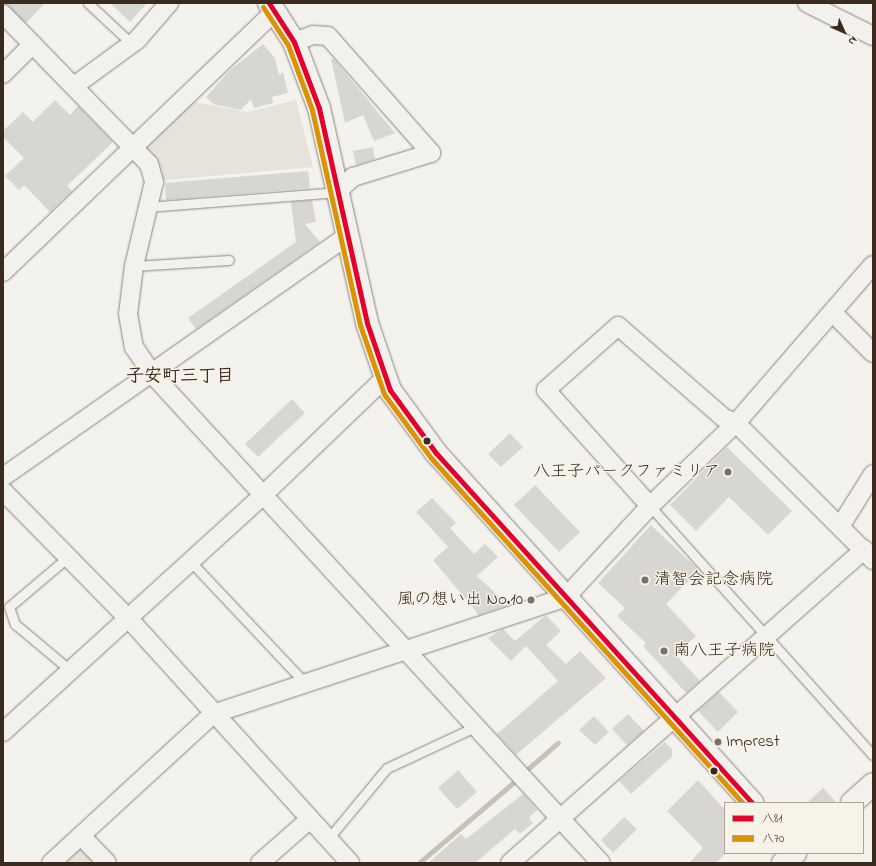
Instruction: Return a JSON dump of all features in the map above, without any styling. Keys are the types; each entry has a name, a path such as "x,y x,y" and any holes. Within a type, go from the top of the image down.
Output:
{"street":[{"path":"74,86 132,44 169,3"},
{"path":"807,3 873,36"},
{"path":"3,272 272,7 294,42 319,108 346,237 367,323 385,378 409,419 436,453 751,802"},
{"path":"3,14 150,164 154,182 134,266 128,314 134,346 153,375 262,496 477,726 601,863"},
{"path":"294,42 313,35 328,36 431,153 353,177 337,192"},
{"path":"3,74 33,44"},
{"path":"3,477 153,375 346,237"},
{"path":"52,863 212,714 304,682 566,597 650,506 736,423 873,266"},
{"path":"832,312 873,353"},
{"path":"510,863 766,638 868,555 841,525 736,423 724,418 618,326 546,390 650,506"},
{"path":"3,732 191,562 385,378"},
{"path":"841,525 873,474"},
{"path":"3,491 129,619 212,714 350,863"},
{"path":"853,802 873,784"},
{"path":"260,863 309,820"},
{"path":"81,836 107,863"},
{"path":"783,863 795,854"},
{"path":"797,854 806,863"}],"lane":[{"path":"88,3 132,44"},
{"path":"148,207 337,192"},
{"path":"134,266 229,260"},
{"path":"650,506 766,638 873,755"},
{"path":"68,557 9,607 15,624 71,671"},
{"path":"191,562 304,682"},
{"path":"328,839 387,768 477,726"}],"shaded area":[{"path":"296,100 313,167 156,181 142,143 189,101 248,112"},
{"path":"83,846 98,863 63,863"}],"building":[{"path":"3,3 45,3 26,23"},
{"path":"110,3 147,3 130,22"},
{"path":"263,44 275,58 279,75 283,72 288,93 272,97 273,103 254,108 251,99 241,110 213,104 206,97 229,71"},
{"path":"331,59 334,59 395,133 374,141 363,115 345,123"},
{"path":"55,100 70,115 78,106 113,142 67,186 72,191 50,212 24,185 19,190 5,176 24,158 3,137 3,131 23,112 33,122"},
{"path":"373,147 375,159 356,165 353,151"},
{"path":"308,171 310,188 166,200 165,183"},
{"path":"312,200 316,222 305,224 320,242 196,329 188,318 296,242 291,202"},
{"path":"292,399 305,413 258,457 245,444"},
{"path":"510,433 523,447 501,467 488,454"},
{"name":"八王子パークファミリア","path":"727,447 792,511 768,535 729,497 696,531 670,505"},
{"path":"535,485 580,532 559,552 514,505"},
{"path":"432,498 456,523 450,528 474,554 485,544 498,557 477,576 508,605 479,615 433,560 448,547 416,512"},
{"name":"清智会記念病院","path":"651,525 699,570 666,604 696,636 676,655 700,681 686,693 643,646 646,643 617,616 625,608 598,583"},
{"path":"546,615 561,631 546,645 566,664 580,651 606,678 516,755 497,734 558,681 526,646 511,661 488,638 503,629 515,641"},
{"path":"719,692 738,712 718,732 698,711"},
{"path":"628,714 644,731 627,745 612,729"},
{"path":"594,716 609,732 595,745 579,730"},
{"path":"665,742 672,749 672,757 631,794 619,781"},
{"path":"458,770 477,792 457,809 438,788"},
{"path":"698,780 724,809 725,854 716,863 689,863 703,848 667,811"},
{"path":"823,788 836,802 808,802"},
{"path":"523,794 537,810 529,818 533,823 520,834 515,829 475,863 428,863 461,834 466,839"},
{"path":"624,817 637,829 613,853 601,840"}],"waterway":[{"path":"529,768 558,743"},
{"path":"419,863 513,783"}],"transit line":[{"name":"八81","path":"269,3 294,42 319,108 367,323 390,390 436,453 751,802"},
{"name":"八70","path":"263,7 288,45 312,110 360,325 384,394 431,458 742,802"}],"place":[{"name":"八王子パークファミリア","path":"728,472"},
{"name":"清智会記念病院","path":"645,580"},
{"name":"風の想い出 No.10","path":"531,600"},
{"name":"南八王子病院","path":"664,651"},
{"name":"Imprest","path":"718,742"}],"district":[{"name":"子安町三丁目","path":"180,377"}]}
